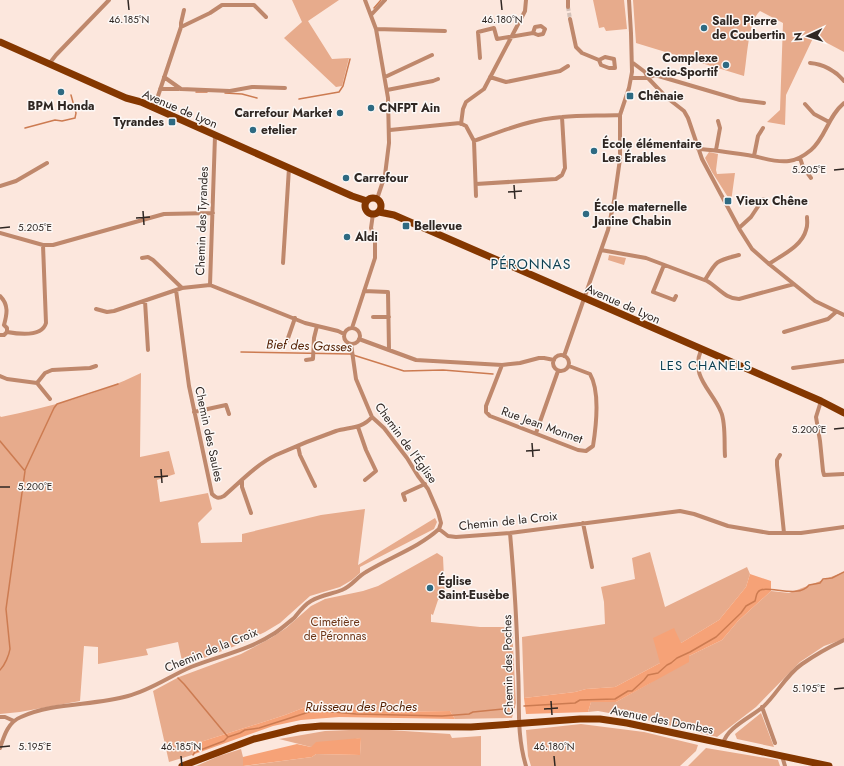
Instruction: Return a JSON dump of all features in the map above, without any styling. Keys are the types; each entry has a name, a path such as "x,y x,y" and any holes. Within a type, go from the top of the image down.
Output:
{"main road":[{"name":"Avenue de Lyon","path":"0,42 126,98 154,108 352,196 366,204"},
{"path":"373,198 377,199 380,202 377,211 367,212 366,204 373,198"},
{"name":"Avenue de Lyon","path":"377,211 388,210 394,215 821,401 844,413"},
{"name":"Avenue des Dombes","path":"182,766 254,739 299,728 336,725 471,727 580,719 600,719 628,723 828,766"}],"street":[{"path":"49,64 109,0"},
{"path":"365,0 376,30 387,90 390,130 385,175 377,199"},
{"path":"371,15 385,0"},
{"path":"461,124 463,109 466,102 484,89 525,12 526,0"},
{"path":"568,0 568,7"},
{"path":"564,356 601,250 611,216 619,174 620,115 632,78 633,63 629,0"},
{"path":"181,27 225,4 254,5 266,18"},
{"path":"154,108 181,27 184,10"},
{"path":"570,19 576,47 582,53 599,60"},
{"path":"480,58 478,32 494,28 497,38 533,33"},
{"path":"376,30 445,30"},
{"path":"385,77 432,55"},
{"path":"810,62 825,67 844,82"},
{"path":"633,63 645,72 648,78 666,97 684,111 688,118 698,149 739,228 752,248 769,264 815,301 844,315"},
{"path":"490,78 506,82 560,71 568,66"},
{"path":"632,78 648,78 655,75 740,100 764,103"},
{"path":"164,77 180,89"},
{"path":"387,90 438,79"},
{"path":"160,89 230,90 252,87 285,88"},
{"path":"698,149 716,150 773,160 788,161 800,158 812,150 822,138 834,113 844,102"},
{"path":"805,104 814,114 829,122"},
{"path":"474,141 528,123 562,117 620,115"},
{"path":"476,184 556,179 562,175 564,168 562,117"},
{"path":"716,150 720,128 718,121"},
{"path":"390,130 461,124 466,126 474,141 476,196"},
{"path":"754,156 758,136 763,128"},
{"name":"Chemin des Tyrandes","path":"215,136 210,284 295,318 344,334"},
{"path":"800,158 803,167 811,178"},
{"path":"0,186 16,181 47,163"},
{"path":"283,263 289,168"},
{"path":"739,228 751,217 763,199"},
{"path":"359,339 356,343 351,344 345,341 344,334 347,330 352,328 375,258 375,240 371,228 377,211"},
{"path":"0,233 43,245 59,244 164,214 213,213"},
{"path":"769,264 795,246 804,236 807,228 807,217"},
{"path":"0,335 4,335 7,332 40,332 45,327 43,245"},
{"path":"601,250 646,258 705,280 713,284 732,299 739,299 794,284"},
{"path":"705,280 719,260 739,255"},
{"path":"142,258 148,257 153,260 182,288"},
{"path":"664,265 653,292 674,300 676,296"},
{"path":"96,309 107,312 114,311 182,288 210,284"},
{"name":"Chemin des Saules","path":"176,290 189,386 212,494 216,498 224,496 267,459 339,430 358,427 368,422 372,417"},
{"path":"364,291 388,292 388,350"},
{"path":"0,296 6,303 7,307 8,313 2,325 7,328 7,332"},
{"path":"145,301 148,350"},
{"path":"784,332 828,319 836,312"},
{"path":"373,318 389,317"},
{"path":"287,341 295,318"},
{"path":"306,360 313,359 314,338 317,326"},
{"path":"352,328 358,332 359,339"},
{"path":"359,339 416,360 502,365 520,363 539,358 554,360"},
{"name":"Chemin de l'Église","path":"351,344 356,379 372,417 384,428 407,458 434,499 441,523 439,529"},
{"path":"701,350 697,359 703,384 721,411 723,418 725,456"},
{"path":"558,371 554,367 554,360 558,356 564,356"},
{"path":"558,371 566,370 569,366 569,362 564,356"},
{"path":"793,368 844,361"},
{"name":"Rue Jean Monnet","path":"502,365 486,406 486,412 490,416 578,450 586,451 593,446 597,426 595,381 590,374 569,366"},
{"path":"37,383 48,371 90,368 96,366"},
{"path":"536,433 558,371"},
{"path":"0,376 7,379 37,383 50,399"},
{"path":"821,401 816,417 816,423 820,441 823,472 824,475 827,476 844,474"},
{"path":"194,412 226,405 229,414"},
{"path":"358,427 366,450 376,471 365,480"},
{"path":"298,446 300,455 315,486"},
{"path":"780,455 777,460 777,465 784,533"},
{"path":"242,481 242,487 251,513"},
{"path":"405,500 404,494 425,484"},
{"name":"Chemin de la Croix","path":"14,721 33,712 128,696 145,690 192,667 236,653 277,632 294,618 310,601 350,587 365,573 424,540 439,529 448,536 456,537 510,533 680,511 694,514 728,526 769,532 801,533 844,527"},
{"path":"583,523 592,567"},
{"name":"Chemin des Poches","path":"510,533 516,607 520,707 518,724 520,741 526,766"},
{"path":"723,744 724,738 762,707 800,665 844,640"},
{"path":"762,707 775,742"},
{"path":"0,718 5,717 14,721 6,732 0,748"},
{"path":"782,755 785,766"}],"green space":[{"path":"292,0 339,0 308,21 332,59 349,58 342,86 336,87 284,38 302,22"},
{"path":"593,0 624,0 627,29 606,31 604,27 599,28"},
{"name":"Complexe Socio-Sportif","path":"633,0 844,0 844,52 814,36 786,95 785,125 767,122 780,110 783,23 760,11 756,16 750,32 744,76 636,43"},
{"path":"709,152 718,154 717,174 735,173 731,202 705,158"},
{"path":"609,255 626,258 624,265 608,260"},
{"path":"141,373 140,457 169,451 175,474 157,480 160,502 208,493 212,509 198,523 201,543 242,542 242,534 321,515 365,509 358,565 435,518 437,522 434,529 360,567 360,573 352,580 340,587 310,596 280,623 235,646 183,666 178,642 146,649 148,655 98,664 98,647 84,646 80,701 20,712 0,714 0,416 72,400 107,388"},
{"path":"650,552 665,607 747,567 750,574 746,587 719,620 681,643 660,663 615,687 586,689 575,692 524,698 522,637 605,624 604,602 601,587 635,579 632,558"},
{"name":"Cimetière de Péronnas","path":"437,553 443,557 445,600 438,600 433,615 431,614 431,622 480,627 512,627 516,703 512,718 455,719 450,711 379,712 326,706 321,701 285,715 194,744 192,755 169,762 153,691 179,677 241,654 271,638 286,628 311,606 325,599 363,591 378,586"},
{"path":"844,572 844,639 824,646 800,662 756,707 717,737 647,720 598,711 588,712 591,702 616,702 650,683 689,656 722,640 738,621 771,591 789,593"},
{"path":"761,713 774,747 737,739 735,734"},
{"path":"581,724 644,732 698,745 696,751 680,766 531,766 528,756 526,730"},
{"path":"374,729 450,734 452,738 481,736 481,766 244,766 312,757 316,754 360,755 361,738 311,747 279,739 325,731"},
{"path":"706,748 778,760 780,766 688,766"},
{"path":"241,749 243,766 196,766 219,756"}],"shaded area":[{"path":"750,574 771,581 771,591 738,621 722,640 689,656 689,662 616,702 591,702 588,712 526,714 524,698 575,692 586,689 615,687 660,663 653,638 674,628 681,643 719,620 746,587"},
{"path":"321,701 326,706 379,712 450,711 455,719 339,717 301,720 273,726 192,755 194,744 285,715"},
{"path":"361,738 360,755 316,754 312,757 243,766 243,757 297,744 311,747 316,742"}],"waterway":[{"path":"374,8 381,0"},
{"path":"299,99 339,92 343,86 350,59"},
{"path":"196,92 207,92"},
{"path":"225,93 242,94 257,98"},
{"path":"25,128 55,120 62,121 75,118 76,113 71,95"},
{"name":"Bief des Gasses","path":"241,352 350,354 404,371 443,370 493,374"},
{"name":"Bief des Gasses","path":"25,470 57,404 118,384"},
{"path":"0,441 25,471 6,609 10,649 4,665 0,670"},
{"name":"Ruisseau des Poches","path":"524,706 575,703 580,700 615,699 628,691 632,691 648,675 658,673 677,658 716,637 741,613 746,606 755,601 758,592 767,589 797,591 804,589 809,585 820,583 823,579 832,578 844,572"},
{"path":"178,678 228,737"},
{"name":"Ruisseau des Poches","path":"193,755 195,752 224,741 228,737 245,730 259,728 309,712 322,711 356,714 442,716 469,714 473,712 514,707"}],"tunnel":[{"path":"568,7 570,19"}],"place":[{"name":"Salle Pierre de Coubertin","path":"704,28"},
{"name":"Complexe Socio-Sportif","path":"726,65"},
{"name":"BPM Honda","path":"61,92"},
{"name":"Chênaie","path":"630,96"},
{"name":"CNFPT Ain","path":"371,108"},
{"name":"Carrefour Market","path":"340,113"},
{"name":"Tyrandes","path":"172,122"},
{"name":"etelier","path":"253,130"},
{"name":"École élémentaire Les Érables","path":"594,151"},
{"name":"Carrefour","path":"346,178"},
{"name":"Vieux Chêne","path":"728,201"},
{"name":"École maternelle Janine Chabin","path":"586,214"},
{"name":"Bellevue","path":"406,226"},
{"name":"Aldi","path":"347,237"},
{"name":"Église Saint-Eusèbe","path":"430,588"}],"district":[{"name":"PÉRONNAS","path":"531,264"},
{"name":"LES CHANELS","path":"706,365"}]}
